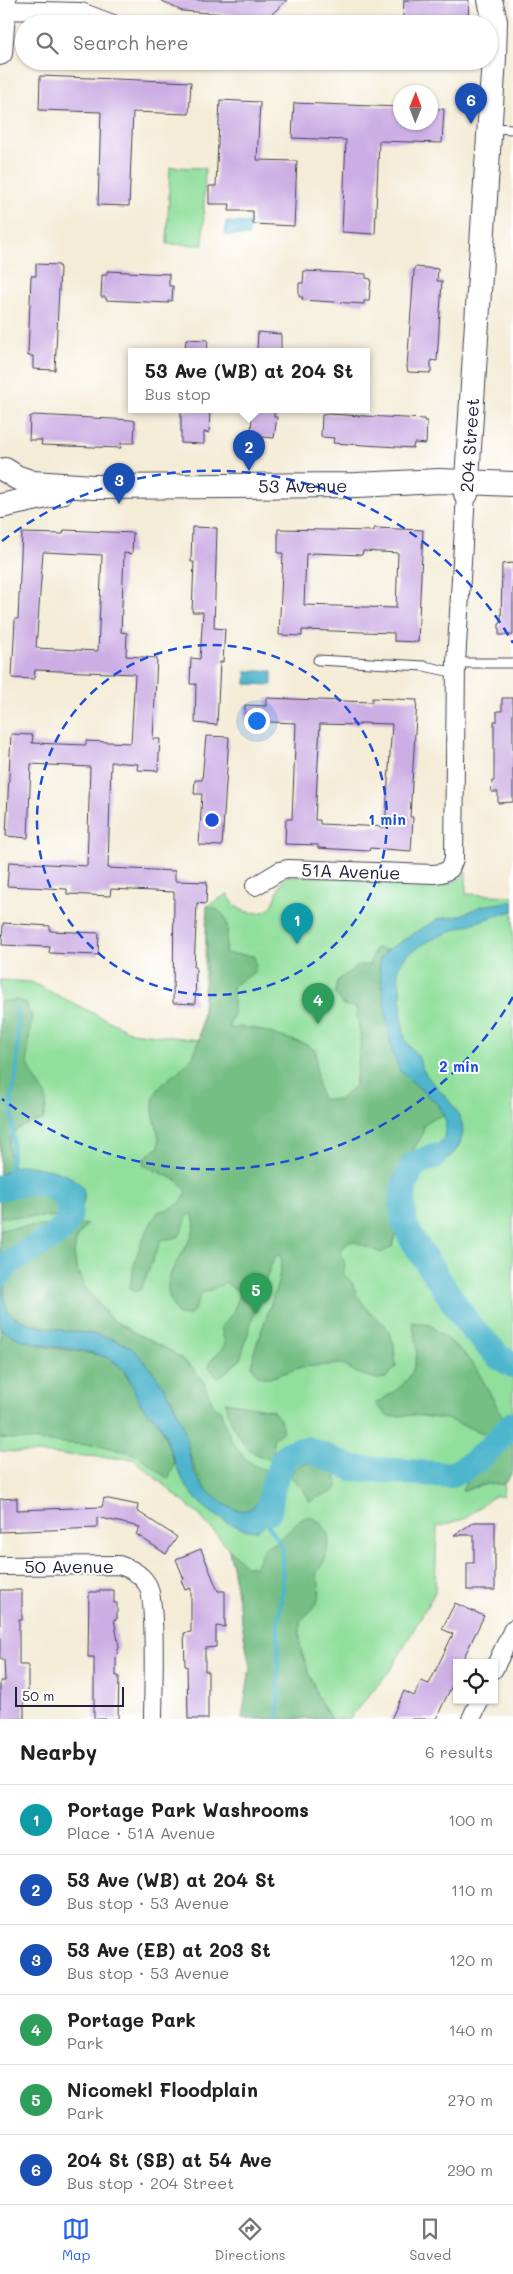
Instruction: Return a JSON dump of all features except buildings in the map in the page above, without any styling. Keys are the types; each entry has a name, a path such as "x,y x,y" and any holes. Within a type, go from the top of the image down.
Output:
{"street":[{"path":"0,53 2,7 81,12 89,15"},
{"name":"204 Street","path":"450,869 454,859 456,668 491,70"},
{"path":"1,506 8,496 10,488 2,465"},
{"name":"53 Avenue","path":"2,465 16,477 33,483 93,487 357,485 439,481 467,488 513,494"},
{"name":"53 Avenue","path":"357,485 441,494 467,488 513,484"},
{"name":"53 Avenue","path":"1,506 93,487"},
{"name":"51A Avenue","path":"255,886 280,871 288,869 434,874 442,874 450,869"},
{"name":"50 Avenue","path":"0,1566 119,1565 136,1571 148,1585 153,1604 153,1719"},
{"path":"498,1661 513,1629"},
{"path":"471,1719 478,1704"}],"lane":[{"path":"489,128 513,129"},
{"path":"318,660 456,668 513,663"}],"green space":[{"path":"170,167 205,168 203,245 167,244"},
{"path":"466,871 466,894 513,896 513,1472 504,1484 503,1496 494,1496 464,1519 437,1527 435,1592 392,1668 349,1719 242,1719 250,1668 229,1549 198,1514 133,1459 0,1451 0,980 31,982 131,1032 199,1040 203,1008 207,906 228,894 241,910 259,913 271,906 282,881 287,876 458,881"},
{"path":"207,906 216,909 225,918 227,930 225,953 254,956 256,963 256,968 251,974 233,986 233,1017 229,1024 230,1029 241,1027 253,1028 305,1044 316,1051 317,1082 322,1099 339,1100 355,1086 361,1040 356,1008 343,1005 335,994 337,981 359,965 369,965 376,948 387,950 380,959 379,967 400,1071 432,1097 439,1105 443,1116 431,1119 424,1125 422,1136 397,1176 394,1187 392,1216 396,1232 392,1247 381,1253 353,1241 346,1244 341,1253 345,1265 343,1274 352,1282 356,1294 371,1314 386,1326 394,1344 396,1367 386,1378 376,1379 357,1373 342,1364 302,1367 273,1377 261,1377 256,1373 252,1366 254,1352 278,1283 282,1259 278,1254 273,1261 261,1291 240,1360 218,1378 209,1367 210,1362 225,1345 221,1326 232,1314 241,1292 225,1283 201,1294 195,1309 189,1316 178,1315 169,1296 169,1279 193,1232 192,1214 187,1217 178,1237 161,1240 141,1289 135,1292 130,1288 139,1248 152,1222 158,1212 172,1208 183,1200 187,1191 177,1180 143,1165 145,1157 159,1147 159,1136 153,1108 155,1094 165,1082 189,1061 199,1041 206,982"},
{"path":"16,1000 27,1004 32,1016 28,1061 45,1096 46,1110 43,1120 24,1126 13,1134 9,1147 13,1167 0,1175 0,1002"},
{"path":"24,1193 44,1194 55,1199 60,1209 59,1217 0,1217 0,1198"},
{"path":"87,1224 77,1237 74,1253 76,1267 84,1286 111,1319 173,1352 193,1368 204,1383 214,1407 221,1411 227,1430 236,1447 249,1461 266,1470 269,1481 259,1501 251,1509 238,1510 232,1508 217,1500 206,1489 192,1461 172,1400 168,1394 117,1348 97,1335 33,1325 7,1312 5,1303 6,1286 8,1278 17,1265 32,1254 57,1242 74,1225"},
{"path":"57,1225 50,1231 0,1261 0,1229"},
{"path":"412,1322 430,1325 463,1352 477,1370 503,1417 491,1436 446,1419 411,1415 388,1417 375,1403 398,1388 407,1380 412,1371 416,1361 417,1350"},
{"path":"0,1328 23,1340 48,1347 106,1356 122,1368 134,1387 141,1404 161,1426 175,1464 168,1479 138,1455 103,1446 0,1438"},
{"path":"225,1402 272,1410 282,1422 282,1432 273,1439 274,1456 270,1459 260,1456 245,1445 235,1429"},
{"path":"513,1429 513,1472 504,1484 487,1484 462,1491 471,1471 491,1455"},
{"path":"303,1463 319,1465 337,1474 337,1488 310,1502 304,1490 290,1476 296,1467"},
{"path":"310,1516 321,1523 329,1534 326,1557 316,1575 320,1589 318,1601 300,1621 300,1647 317,1695 331,1719 242,1719 250,1668 229,1549 246,1566 255,1567 264,1548 277,1541 298,1522"}],"water":[{"path":"226,222 250,223 249,236 225,235"},
{"path":"246,671 272,671 272,685 246,684"},
{"path":"513,901 513,911 432,939 405,957 399,966 398,976 401,992 402,1019 406,1040 418,1056 423,1070 452,1104 462,1124 463,1134 459,1145 451,1156 441,1161 418,1166 411,1176 397,1176 410,1156 427,1152 441,1142 444,1138 446,1122 439,1105 400,1071 392,1051 379,967 380,959 387,950 438,919 459,916 481,906"},
{"path":"23,1165 61,1173 78,1182 83,1189 84,1197 83,1205 77,1216 59,1217 59,1204 50,1195 24,1193 0,1198 0,1175 13,1167"},
{"path":"57,1225 74,1225 57,1242 21,1260 6,1279 3,1292 7,1312 37,1326 116,1340 135,1351 159,1380 175,1407 183,1425 190,1460 198,1480 207,1491 226,1505 238,1510 248,1509 256,1504 265,1486 276,1476 286,1481 270,1516 258,1530 247,1530 229,1523 208,1510 193,1495 181,1477 161,1426 141,1404 128,1376 121,1367 110,1359 96,1354 29,1342 0,1328 0,1261 12,1250 43,1235"}],"waterway":[{"path":"8,1173 13,1144 12,1096 17,1070 18,1008"},
{"path":"434,1156 413,1165 405,1183 402,1203 404,1222 412,1239 468,1324 499,1357 513,1365"},
{"path":"0,1188 26,1183 50,1186 60,1191 65,1197 70,1214 66,1225 57,1234 18,1257 7,1265 0,1274"},
{"path":"269,1511 273,1485 284,1459 290,1453 307,1449 352,1468 449,1475 476,1460 513,1424"},
{"path":"264,1518 282,1547 283,1588 278,1625 278,1719"}],"place":[{"name":"204 St (SB) at 54 Ave","path":"471,124"},
{"name":"53 Ave (WB) at 204 St","path":"249,471"},
{"name":"53 Ave (EB) at 203 St","path":"119,504"},
{"name":"Portage Park Washrooms","path":"297,944"},
{"name":"Portage Park","path":"318,1024"},
{"name":"Nicomekl Floodplain","path":"256,1314"}]}
